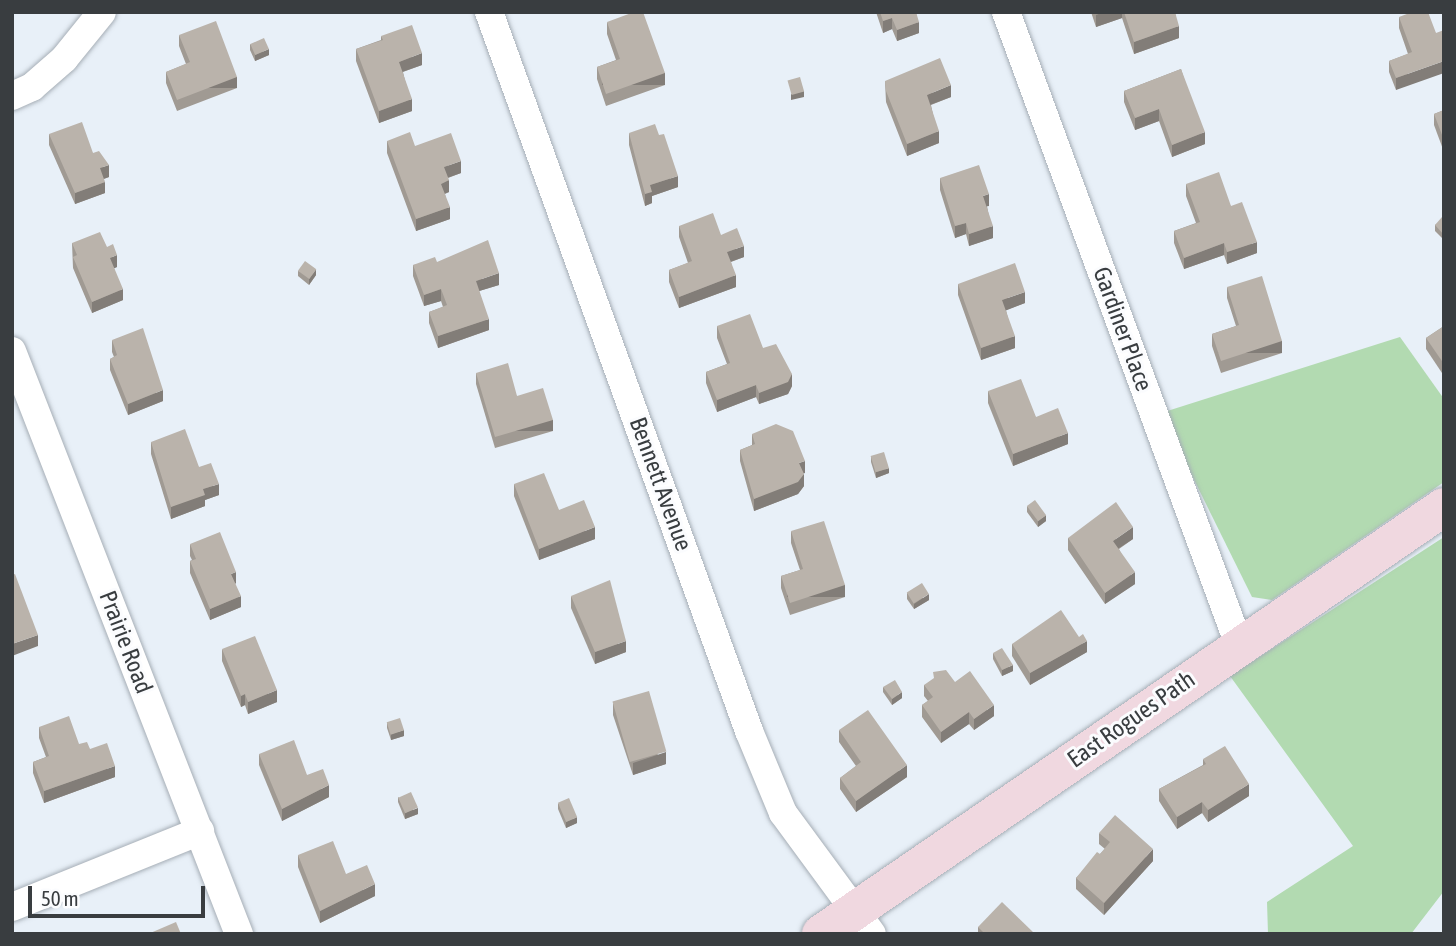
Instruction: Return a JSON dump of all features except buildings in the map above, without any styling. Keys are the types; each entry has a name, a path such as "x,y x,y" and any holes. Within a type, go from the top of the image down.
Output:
{"street":[{"path":"12,96 32,87 64,59 102,12"},
{"name":"Bennett Avenue","path":"489,12 749,731 783,813 863,922"},
{"name":"Gardiner Place","path":"1006,12 1239,645"},
{"name":"Prairie Road","path":"12,351 239,934"},
{"name":"East Rogues Path","path":"821,934 863,922 1239,645 1444,507"},
{"path":"12,906 200,831"}],"green space":[{"path":"1400,337 1444,399 1444,482 1272,600 1252,597 1161,413"},
{"path":"1444,537 1444,891 1411,934 1268,934 1267,902 1353,846 1230,676"}]}
